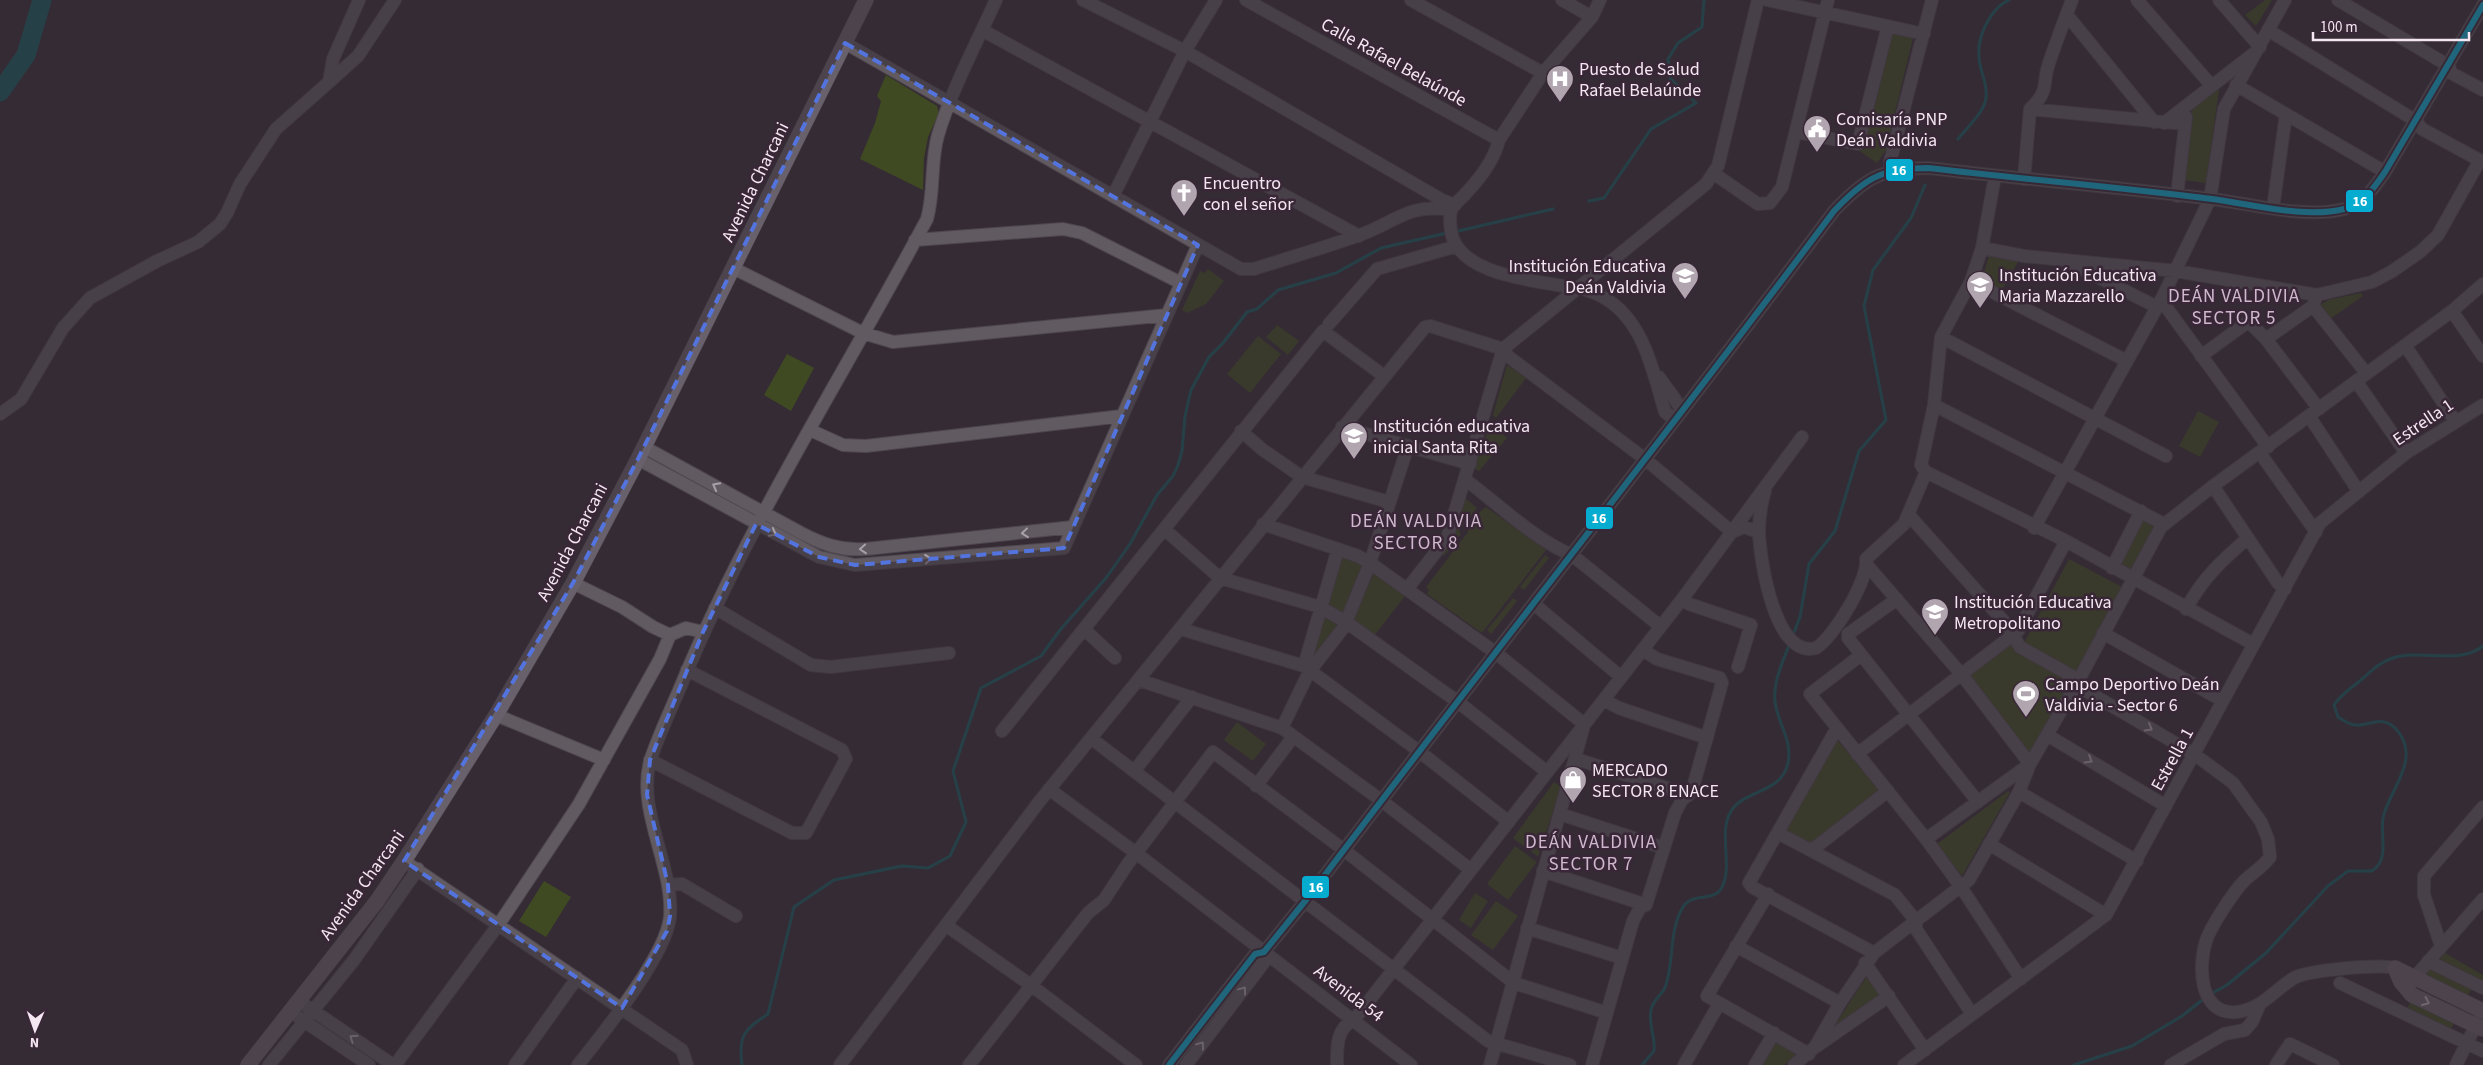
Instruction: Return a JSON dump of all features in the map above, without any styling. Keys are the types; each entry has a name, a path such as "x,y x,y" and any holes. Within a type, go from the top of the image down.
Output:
{"main road":[{"name":"Avenida Charcani","path":"248,1065 377,901 496,715 573,583 641,453 866,0"},
{"path":"2395,968 2411,984 2483,1011"},
{"path":"2411,984 2412,995 2479,1027"}],"street":[{"path":"329,82 333,59 359,0"},
{"path":"0,414 21,399 63,328 90,298 158,260 186,250 215,228 227,213 240,184 276,129 358,56 395,0"},
{"path":"578,1065 622,1008 667,931 670,916 668,885 647,795 650,760 703,632 756,524 926,219 932,201 933,156 950,102 996,0"},
{"path":"1082,0 1184,50 1434,195 1452,212 1454,242 1477,264 1493,272 1568,287 1578,286 1608,300 1634,326 1667,401 1666,412 1670,416 1680,414"},
{"path":"1113,196 1184,50 1216,0"},
{"name":"Calle Rafael Belaúnde","path":"1246,0 1499,140"},
{"path":"1411,0 1542,73"},
{"path":"1562,0 1592,17"},
{"path":"1452,212 1481,177 1496,152 1499,140 1542,73 1592,17 1600,0"},
{"path":"1407,588 1447,538 1466,480 1503,349 1578,286 1706,184 1714,173 1718,166 1758,0"},
{"path":"1767,0 1924,34"},
{"path":"1714,173 1758,204 1770,203 1785,181 1828,0"},
{"path":"1892,171 1890,162 1932,0"},
{"path":"2024,179 2030,108 2040,99 2046,88 2048,65 2072,0"},
{"path":"2137,0 2211,85"},
{"path":"2219,0 2260,48"},
{"path":"2034,528 2176,271 2210,199 2224,109 2236,85 2260,48 2285,0"},
{"path":"2338,0 2448,66 2451,73 2483,90"},
{"path":"1169,1065 1255,954 1264,952 1306,900 1646,459 1655,444 1680,414 1834,211 1866,180 1892,171 1928,168 2210,199 2273,208 2321,212 2346,209 2372,192 2448,66 2478,22 2483,4"},
{"path":"2067,14 2159,122"},
{"path":"1796,132 1858,144 1888,26"},
{"path":"982,30 1359,236"},
{"path":"2266,339 2315,301 2372,282 2391,272 2420,252 2438,235 2482,161 2422,129 2416,121 2268,30"},
{"path":"845,43 1241,269 1254,269 1359,236 1414,210 1426,207 1452,212"},
{"path":"2159,122 2188,104 2260,48"},
{"path":"2236,85 2385,172"},
{"path":"2176,196 2188,104"},
{"path":"2030,108 2185,124"},
{"path":"2273,208 2286,114"},
{"path":"1996,176 1982,248 1971,281 1941,337 1934,405 1920,465 1926,472 2034,528 2066,542 2253,644"},
{"path":"916,240 1063,229 1082,233 1181,283"},
{"path":"1329,324 1376,269 1454,242"},
{"path":"641,453 756,524 819,557 835,562 855,565 1064,548 1198,245"},
{"path":"1982,248 2024,256 2176,271 2315,301 2366,373"},
{"path":"2063,259 2159,303 2201,356 2316,532"},
{"path":"733,268 863,333 893,342 1167,315"},
{"path":"1971,281 2127,360"},
{"path":"1812,1051 1840,1003 1874,953 1968,880 2019,792 2030,764 2078,683 2132,578 2164,524 2452,311 2483,284"},
{"path":"2452,311 2483,356"},
{"path":"2201,356 2245,324 2251,324 2266,339 2314,413 2359,492"},
{"path":"840,1065 1049,790 1425,327 1430,326 1503,349 1509,357 1646,459 1732,532"},
{"path":"1002,731 1085,630 1241,431 1323,331 1384,376"},
{"path":"1941,337 2095,416 2166,456"},
{"path":"2405,345 2455,421"},
{"path":"2356,381 2406,453"},
{"path":"1667,401 1698,390"},
{"path":"1655,444 1667,401"},
{"path":"1934,405 2164,524"},
{"name":"Estrella 1","path":"1904,1065 2106,915 2320,524 2406,453 2483,405"},
{"path":"810,430 843,445 866,446 1122,416"},
{"path":"1342,427 1470,464"},
{"path":"1241,431 1263,450 1302,477 1389,502"},
{"path":"1336,1065 1337,1040 1345,1027 1354,1020 1434,920 1683,598 1802,437"},
{"path":"1306,669 1346,622 1370,563 1408,446"},
{"path":"641,453 764,511 824,544 852,550 1073,527"},
{"path":"1767,483 1762,502 1759,532 1764,582 1782,625 1791,641 1799,648 1816,648 1830,635 1852,602 1867,565 1868,556 1904,524 1926,472"},
{"path":"1466,480 1524,525 1561,550 1572,555 1660,626"},
{"path":"2213,486 2278,583 2285,589"},
{"path":"2112,568 2141,512"},
{"path":"1908,514 2007,625 2020,647 2194,754 2233,783 2261,822 2268,839 2270,857 2263,866 2244,881 2219,915 2206,942 2202,962 2207,996 2213,1006 2226,1012 2235,1012 2260,1004 2301,974 2382,965 2395,968"},
{"path":"1264,524 1338,549 1370,563 1496,653 1584,724"},
{"path":"1732,532 1744,527 1759,532"},
{"path":"1164,529 1220,578 1320,607 1346,622 1458,702 1547,772"},
{"path":"2186,609 2198,587 2215,566 2248,538"},
{"path":"1857,754 2018,631 2066,542"},
{"path":"1282,728 1306,669 1320,607 1338,549"},
{"path":"1867,565 1962,675 2030,764"},
{"path":"573,583 622,607 653,627 670,635"},
{"path":"1683,598 1689,604 1751,625 1738,667"},
{"path":"1897,599 1848,634 1848,638 1978,802"},
{"path":"1534,604 1621,677"},
{"path":"715,608 811,665 831,667 949,653"},
{"path":"294,1006 314,1011 394,1065 499,924 579,804 660,659 670,635 686,628 703,632"},
{"path":"1181,629 1306,669 1420,752 1509,822"},
{"path":"1085,630 1115,658"},
{"path":"2103,633 2223,701"},
{"path":"1592,1065 1632,921 1640,908 1646,905 1675,813 1682,800 1688,795 1707,738 1722,680 1656,659 1643,650"},
{"path":"1861,656 1810,694 1926,839 1961,887 2021,978"},
{"path":"650,760 792,833 806,833 846,759 842,750 687,670"},
{"path":"1138,680 1282,728 1382,801 1471,870"},
{"path":"1135,770 1192,697"},
{"path":"1604,700 1647,719 1707,738"},
{"path":"496,715 604,760"},
{"path":"1490,1065 1576,759 1584,724"},
{"path":"1837,728 1749,881 1752,886 1874,953"},
{"path":"2047,735 2166,806"},
{"path":"1256,786 1292,737"},
{"path":"1092,739 1306,900 1488,1041 1570,1065"},
{"path":"974,1063 1088,913 1104,900 1136,853 1213,752 1344,850 1514,983 1607,1014"},
{"path":"1576,759 1688,795"},
{"path":"1926,839 2030,764"},
{"name":"Avenida 54","path":"1049,790 1136,853 1411,1065"},
{"path":"1812,850 1888,791"},
{"path":"2019,792 2137,861"},
{"path":"2441,946 2424,896 2424,876 2483,808"},
{"path":"1560,814 1664,848"},
{"path":"1778,833 1895,895 1916,921 1916,929 1972,1014"},
{"path":"1989,844 2106,915"},
{"path":"404,860 682,1050 687,1065"},
{"path":"269,1065 354,960 418,869"},
{"path":"1543,871 1646,905"},
{"path":"668,885 682,884 736,916"},
{"path":"1768,894 1707,996 1774,1033 1812,1051"},
{"path":"2411,984 2428,961 2483,899"},
{"path":"947,926 1032,986 1136,1065"},
{"path":"1527,928 1622,958"},
{"path":"1736,946 1840,1003"},
{"path":"1186,1065 1265,961 1264,952"},
{"path":"2428,961 2483,988"},
{"path":"1866,964 1925,1050"},
{"path":"515,1065 577,978"},
{"path":"2340,983 2483,1051"},
{"path":"1794,1065 1889,996"},
{"path":"1684,1065 1719,1004"},
{"path":"2171,1065 2224,1034 2245,1030 2252,1022 2260,1004"},
{"path":"294,1006 305,1022 369,1065"},
{"path":"2456,1065 2467,1043 2479,1027 2483,1011"},
{"path":"1755,1065 1774,1033"},
{"path":"2276,1065 2290,1044 2334,1065"}],"highlighted area":[{"path":"845,43 1198,245 1064,548 855,565 819,557 756,524 703,632 650,760 647,795 668,885 670,916 667,931 622,1008 404,861 573,583 638,459"}],"green space":[{"path":"2265,0 2272,0 2256,26 2245,15"},
{"path":"1891,32 1913,38 1886,150 1877,163 1858,150"},
{"path":"886,75 937,106 939,113 928,137 924,158 923,190 860,159 875,123 881,101 877,96"},
{"path":"2215,89 2219,90 2206,183 2184,180 2192,106"},
{"path":"1989,256 2019,260 2002,290 1982,279"},
{"path":"1208,269 1224,281 1206,304 1187,313 1182,310 1200,271 1205,273"},
{"path":"2361,293 2363,296 2330,319 2320,305 2328,300"},
{"path":"1277,325 1299,341 1288,355 1266,337"},
{"path":"1258,336 1281,354 1250,393 1227,374"},
{"path":"787,354 814,368 791,411 764,395"},
{"path":"1507,365 1526,378 1496,418 1493,415"},
{"path":"2198,411 2219,422 2200,457 2179,446"},
{"path":"1491,424 1507,438 1479,471 1473,468"},
{"path":"1465,498 1477,508 1459,531 1461,534 1444,556 1442,554"},
{"path":"1486,507 1546,550 1482,633 1427,594 1429,590 1426,587 1468,532 1474,518"},
{"path":"2145,518 2156,524 2131,569 2120,563"},
{"path":"1343,555 1364,566 1343,615 1327,606"},
{"path":"1545,555 1549,558 1524,590 1520,587"},
{"path":"2069,559 2122,587 2076,672 2024,643"},
{"path":"1374,573 1405,596 1374,636 1353,620"},
{"path":"1513,598 1517,601 1491,634 1487,630"},
{"path":"1324,616 1339,626 1311,659"},
{"name":"Campo Deportivo Deán Valdivia - Sector 6","path":"2011,644 2020,653 2071,683 2029,754 1969,676"},
{"path":"1237,722 1266,744 1253,761 1224,740"},
{"path":"1836,739 1881,791 1810,844 1785,830"},
{"path":"1554,782 1561,787 1538,857 1513,838"},
{"path":"2008,791 2010,792 1962,876 1937,844"},
{"path":"1515,846 1537,862 1508,900 1487,884"},
{"path":"544,881 571,897 546,937 519,921"},
{"path":"1475,893 1488,901 1471,928 1459,920"},
{"path":"1496,901 1518,916 1493,950 1471,935"},
{"path":"2445,953 2483,975 2483,981 2440,959"},
{"path":"2430,967 2472,988 2467,997 2425,978 2424,971"},
{"path":"1867,976 1882,995 1829,1034"},
{"path":"2411,1001 2455,1022 2450,1030 2407,1009"},
{"path":"1774,1041 1796,1053 1797,1056 1784,1065 1760,1065"}],"waterway":[{"path":"0,92 26,55 42,0"},
{"path":"1589,201 1604,198 1651,129 1696,103 1670,78 1668,59 1678,43 1702,27 1704,0"},
{"path":"1958,139 1985,104 1986,87 1980,67 1979,48 1986,23 1996,9 2009,0"},
{"path":"1793,635 1800,617 1809,564 1835,531 1859,451 1886,420 1864,306 1873,270 1911,218 1925,185"},
{"path":"1454,232 1553,209"},
{"path":"742,1065 741,1047 744,1034 753,1024 768,1014 794,907 834,880 902,866 928,868 950,856 966,822 953,771 981,688 1041,656 1060,630 1106,578 1130,544 1157,495 1173,476 1178,465 1182,451 1185,416 1191,390 1209,357 1223,343 1247,312 1257,309 1278,290 1336,273 1381,248 1447,233"},
{"path":"1642,1065 1654,1051 1650,1021 1651,1010 1666,985 1676,925 1683,907 1692,899 1710,896 1720,891 1726,876 1726,825 1734,807 1740,801 1772,785 1785,773 1789,755 1787,739 1776,709 1775,694 1779,672 1790,643"},
{"path":"2211,994 2227,985 2266,953 2328,886 2348,871 2372,871 2381,860 2383,854 2383,818 2405,763 2406,751 2403,739 2395,728 2385,722 2360,725 2346,722 2338,717 2334,705 2336,702 2373,669 2393,658 2416,655 2463,655 2483,646"},
{"path":"2074,1065 2132,1046 2182,1016 2206,997"}],"transit line":[{"name":"16","path":"1169,1065 1255,954 1264,952 1306,900 1834,211 1855,190 1875,177 1886,173 1912,168 1928,168 2212,199 2296,212 2329,212 2351,207 2372,189 2385,172 2483,5"}],"place":[{"name":"Puesto de Salud Rafael Belaúnde","path":"1560,103"},
{"name":"Comisaría PNP Deán Valdivia","path":"1817,153"},
{"name":"Encuentro con el señor","path":"1184,217"},
{"name":"Institución Educativa Deán Valdivia","path":"1685,300"},
{"name":"Institución Educativa Maria Mazzarello","path":"1980,309"},
{"name":"Institución educativa inicial Santa Rita","path":"1354,460"},
{"name":"Institución Educativa Metropolitano","path":"1935,636"},
{"name":"Campo Deportivo Deán Valdivia - Sector 6","path":"2026,718"},
{"name":"MERCADO SECTOR 8 ENACE","path":"1573,804"}],"district":[{"name":"DEÁN VALDIVIA SECTOR 5","path":"2234,306"},
{"name":"DEÁN VALDIVIA SECTOR 8","path":"1416,531"},
{"name":"DEÁN VALDIVIA SECTOR 7","path":"1591,852"}]}
